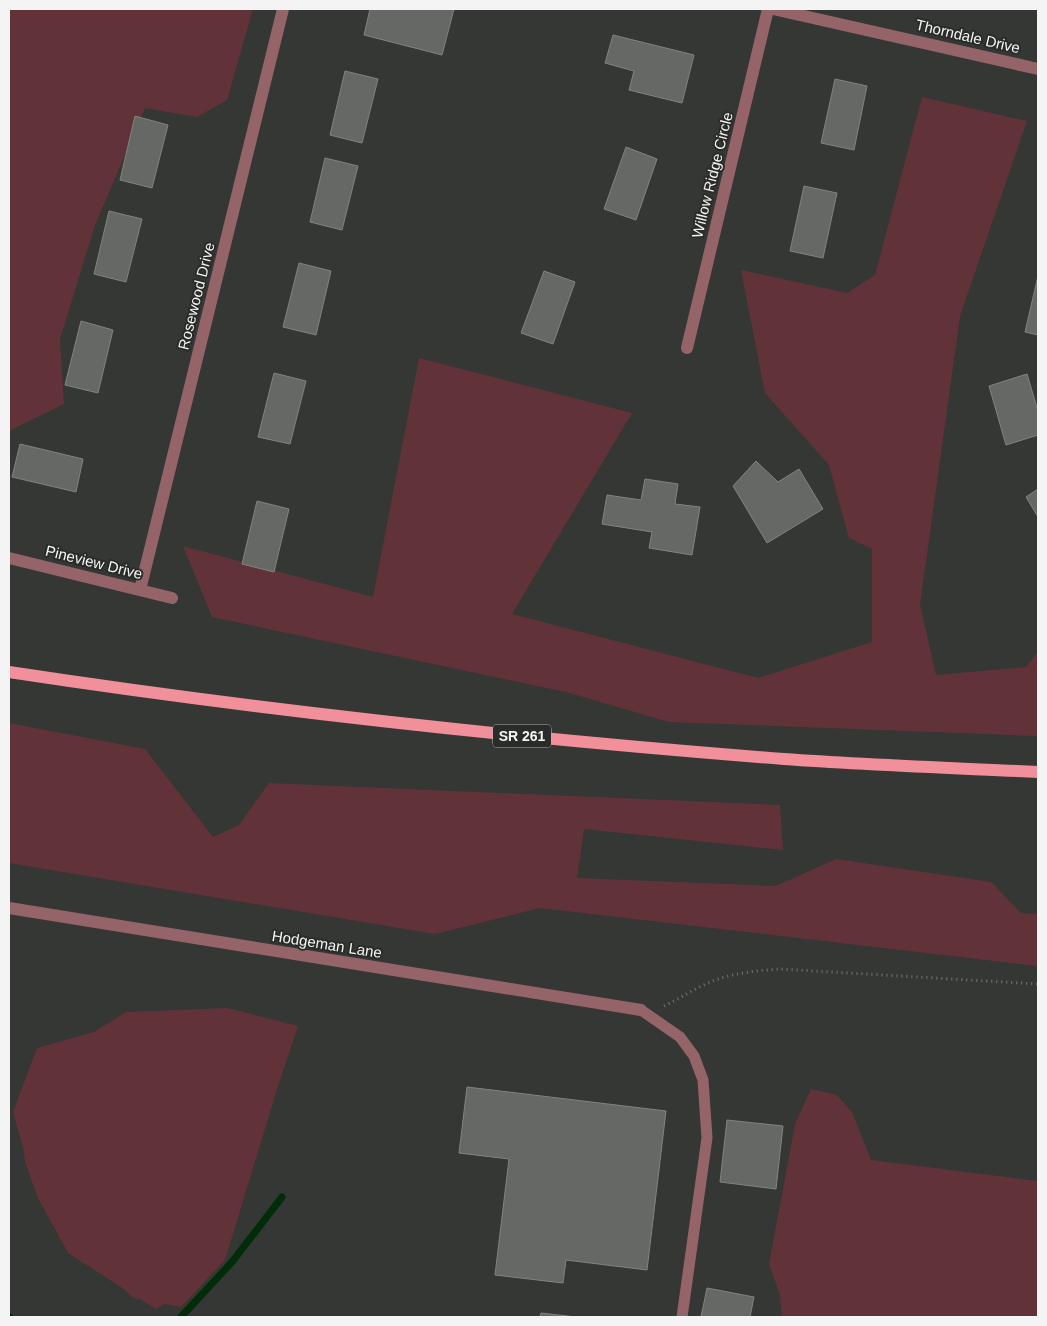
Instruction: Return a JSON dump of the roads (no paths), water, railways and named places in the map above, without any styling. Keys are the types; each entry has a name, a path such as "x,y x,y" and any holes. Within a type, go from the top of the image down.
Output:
{"main road":[{"name":"SR 261","path":"9,672 227,702 512,735 786,759 1038,772"}],"street":[{"name":"Rosewood Drive","path":"140,590 283,9"},
{"name":"Willow Ridge Circle","path":"687,348 768,9"},
{"name":"Thorndale Drive","path":"773,9 1038,69"},
{"name":"Pineview Drive","path":"9,558 172,598"},
{"name":"Hodgeman Lane","path":"9,908 641,1010"}],"lane":[{"path":"641,1010 680,1037 694,1056 703,1080 707,1138 682,1317"}],"waterway":[{"path":"181,1317 232,1262 282,1197"}]}
